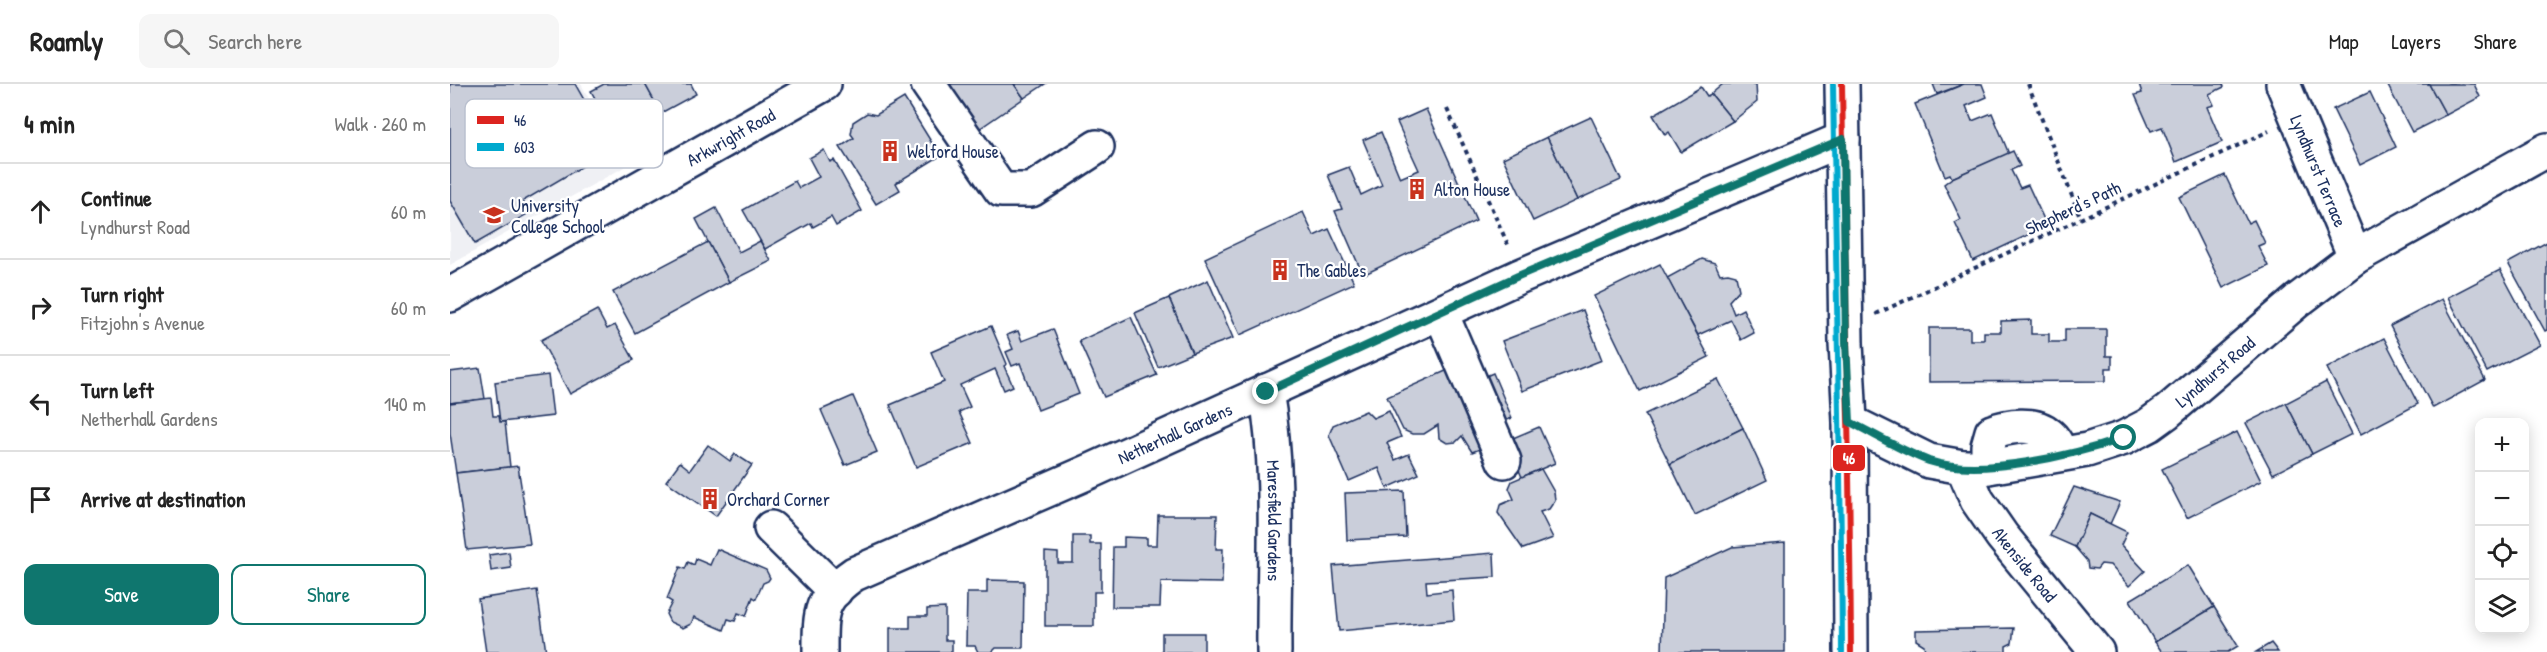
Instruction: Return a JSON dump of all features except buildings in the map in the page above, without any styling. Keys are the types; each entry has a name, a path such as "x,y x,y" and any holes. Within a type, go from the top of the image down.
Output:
{"street":[{"name":"Arkwright Road","path":"450,295 824,84"},
{"path":"928,84 1001,190 1031,190 1097,147"},
{"path":"1842,84 1846,343 1850,422 1851,652"},
{"name":"Lyndhurst Terrace","path":"2283,84 2355,257"},
{"name":"Netherhall Gardens","path":"820,652 821,610 840,583 854,574 1094,470 1518,276 1843,139"},
{"name":"Lyndhurst Road","path":"1850,422 1929,460 1975,467 2061,454 2096,447 2124,438 2149,425 2297,301 2355,257 2547,150"},
{"path":"1441,313 1504,460"},
{"name":"Maresfield Gardens","path":"1266,392 1273,433 1275,481 1274,652"},
{"name":"Akenside Road","path":"1975,467 1977,500 2002,537 2097,652"},
{"path":"771,528 834,591"}],"path":[{"path":"2028,84 2081,219"},
{"path":"1446,109 1510,248 1518,276"},
{"name":"Shepherd's Path","path":"1878,313 2276,128"}],"shaded area":[{"path":"450,84 581,84 589,99 465,99 465,168 622,168 450,265"}],"transit line":[{"name":"603","path":"1833,84 1842,652"},
{"name":"46","path":"1842,84 1851,652"}],"place":[{"name":"Welford House","path":"890,151"},
{"name":"Alton House","path":"1417,189"},
{"name":"University College School","path":"494,215"},
{"name":"The Gables","path":"1280,270"},
{"name":"Orchard Corner","path":"710,499"}],"route":[{"path":"1266,392 1518,276 1843,139 1846,343 1850,422 1929,460 1963,467 1988,467 2087,450 2124,438"}]}
